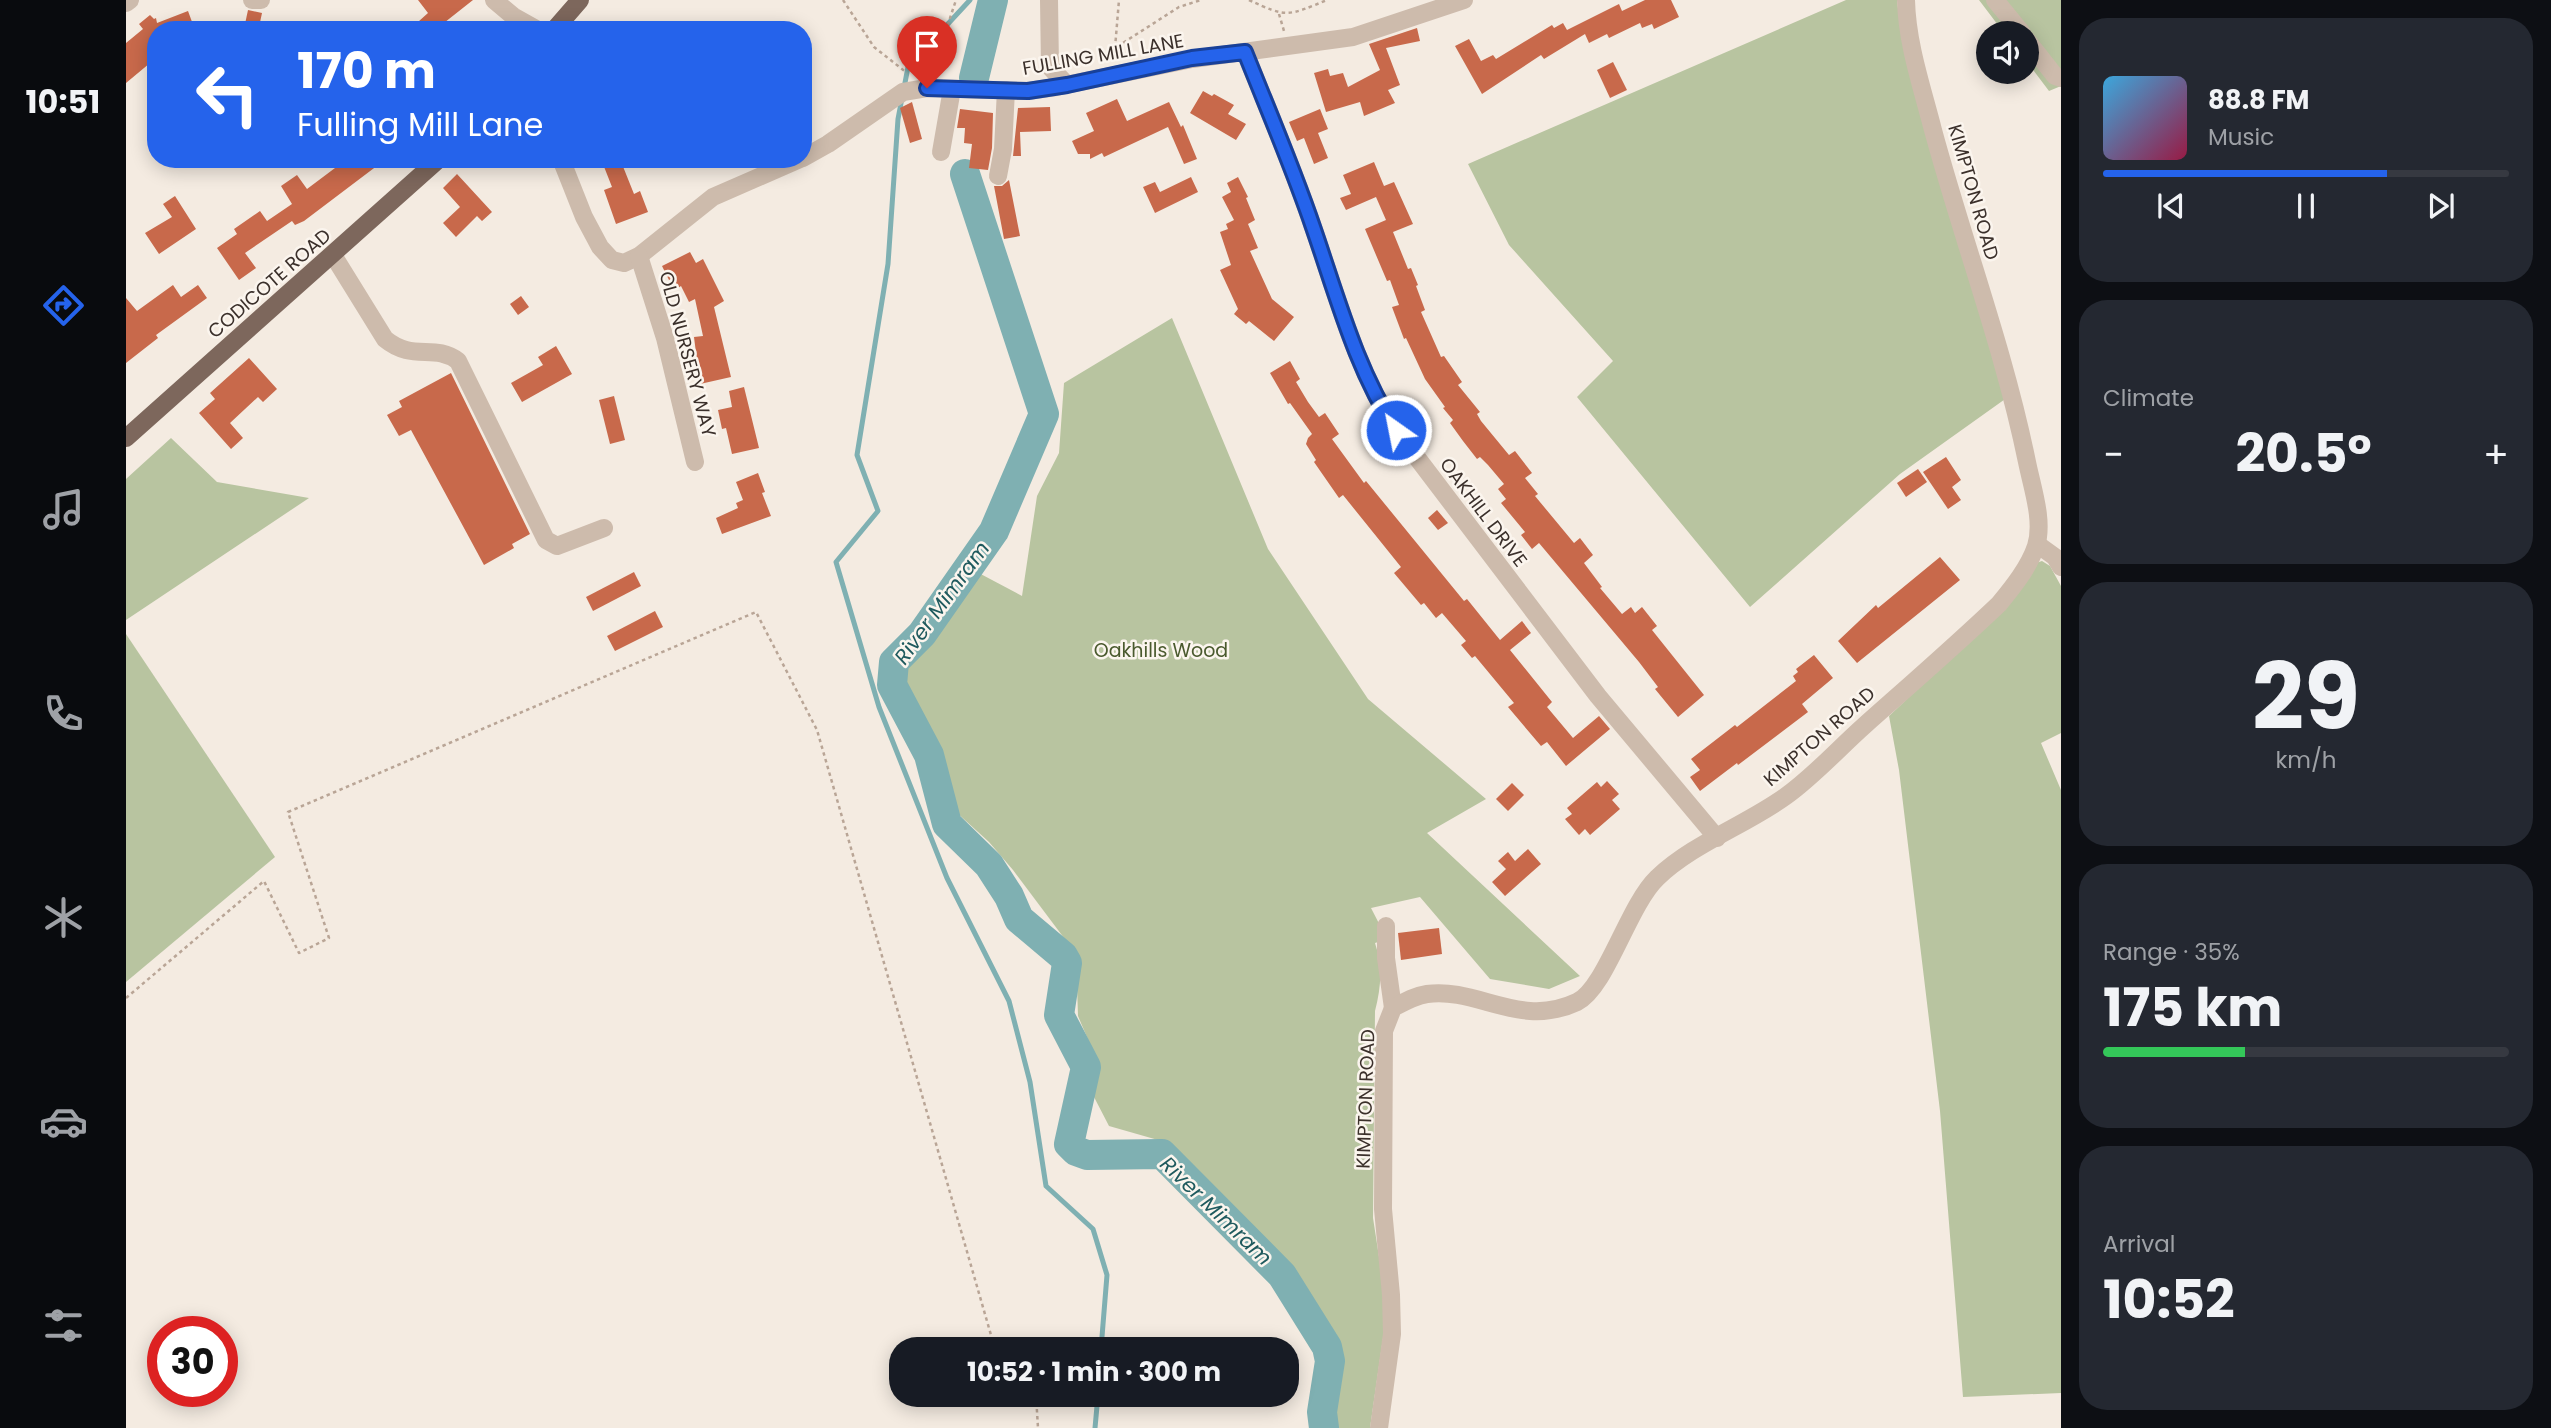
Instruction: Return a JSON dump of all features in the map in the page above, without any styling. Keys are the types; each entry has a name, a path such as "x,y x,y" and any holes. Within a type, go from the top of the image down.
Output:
{"main road":[{"path":"562,21 580,0"},
{"name":"CODICOTE ROAD","path":"126,439 429,168"}],"street":[{"path":"251,0 261,0"},
{"path":"494,0 522,21"},
{"path":"1036,90 1050,67 1049,0"},
{"name":"FULLING MILL LANE","path":"812,153 828,145 903,92 927,88 1036,90 1067,85 1192,58 1353,37 1464,0"},
{"name":"KIMPTON ROAD","path":"1379,1428 1392,1334 1383,1209 1384,1031 1393,1008 1409,999 1427,994 1449,994 1513,1011 1562,1009 1581,1000 1595,985 1622,932 1655,880 1677,861 1746,823 1788,794 1999,604 2014,585 2037,544 2038,523 2016,405 1941,157 1907,29 1906,0"},
{"path":"2004,3 2015,21"},
{"name":"OAKHILL DRIVE","path":"1245,52 1308,210 1365,375 1377,402 1598,696 1717,838"},
{"path":"2039,56 2055,76 2061,78"},
{"path":"1050,67 1067,85"},
{"path":"941,152 953,89"},
{"path":"998,176 1003,149 1006,90"},
{"path":"565,168 584,217 600,247 612,260 624,263 639,256"},
{"name":"FULLING MILL LANE","path":"639,256 713,197 779,168"},
{"path":"333,254 385,339 396,348 415,353 443,353 458,361 546,540 557,546 604,528"},
{"name":"OLD NURSERY WAY","path":"639,256 666,338 695,462"},
{"path":"2037,544 2055,557 2061,567"},
{"path":"1386,926 1386,958 1393,1008"}],"path":[{"path":"843,0 874,47 927,88 956,0"},
{"path":"1110,76 1119,0"},
{"path":"1179,7 1183,0"},
{"path":"1115,48 1179,7 1201,0"},
{"path":"1249,0 1279,14 1299,11 1327,0"},
{"path":"126,998 264,881 299,953 329,938 288,812 756,612 817,730 992,1337"},
{"path":"1037,1407 1038,1428"}],"green space":[{"path":"1846,0 1897,0 1900,25 2008,397 1900,474 1750,607 1577,397 1613,361 1509,245 1468,164"},
{"path":"1979,0 2061,0 2061,86 2049,91 2039,78 2039,21 1995,21"},
{"name":"Oakhills Wood","path":"1172,318 1268,549 1368,699 1486,799 1427,833 1580,976 1549,989 1490,979 1420,897 1371,908 1387,939 1375,943 1380,977 1375,1011 1373,1218 1384,1289 1384,1331 1370,1428 1334,1428 1331,1391 1335,1357 1329,1328 1281,1259 1158,1140 1109,1126 1094,1097 1095,1056 1078,1016 1076,954 1013,870 989,842 955,811 942,760 901,682 906,666 975,571 1022,596 1037,496 1059,453 1064,383"},
{"path":"171,438 217,482 309,498 126,620 126,479"},
{"path":"2042,561 2050,566 2061,586 2061,733 2041,743 2061,790 2061,1393 1963,1397 1940,1111 1899,770 1889,716 2007,605 2036,563"},
{"path":"126,634 275,857 126,982"}],"building":[{"path":"418,0 473,0 446,21 419,21 428,13"},
{"path":"1645,0 1671,0 1679,17 1654,29 1652,24 1642,28 1640,23 1609,38 1607,34 1589,43 1585,34 1544,59 1541,55 1482,94 1455,46 1469,39 1481,61 1493,55 1496,59 1552,25 1554,28 1563,23 1567,30 1619,4 1622,11"},
{"path":"248,10 262,13 260,21 246,21"},
{"path":"188,11 192,21 162,21"},
{"path":"150,15 157,21 147,21 147,66 126,83 126,43 143,29 139,24"},
{"path":"1417,28 1420,41 1386,48 1400,85 1388,90 1395,103 1364,116 1360,102 1326,112 1314,73 1328,69 1330,76 1343,73 1348,87 1380,70 1369,44"},
{"path":"1613,62 1627,90 1610,98 1597,70"},
{"path":"1203,91 1234,105 1228,114 1246,124 1236,140 1190,113"},
{"path":"1117,99 1127,121 1169,102 1181,127 1183,125 1197,159 1184,164 1168,127 1104,157 1102,153 1090,159 1090,154 1078,154 1072,141 1094,131 1086,113"},
{"path":"912,102 922,139 910,143 900,108"},
{"path":"1050,107 1051,131 1020,132 1021,156 1013,156 1018,108"},
{"path":"960,109 993,113 988,170 969,168 972,144 964,143 965,128 957,128"},
{"path":"1320,109 1328,129 1318,133 1328,158 1314,164 1304,138 1297,141 1289,122"},
{"path":"1374,162 1384,186 1394,182 1413,224 1393,232 1408,269 1411,268 1418,285 1416,286 1425,310 1421,312 1441,357 1444,356 1462,382 1458,385 1480,412 1477,414 1481,421 1509,455 1515,451 1532,473 1525,478 1538,494 1535,496 1574,543 1580,538 1593,555 1584,563 1602,587 1600,588 1622,614 1631,607 1635,613 1642,607 1657,626 1652,630 1704,695 1678,717 1655,689 1658,687 1639,662 1539,543 1532,549 1521,535 1525,532 1501,503 1506,499 1498,489 1504,484 1480,457 1477,459 1463,441 1450,423 1453,420 1425,379 1406,338 1404,339 1392,307 1399,305 1365,229 1386,220 1376,197 1346,210 1340,198 1351,194 1343,175"},
{"path":"335,168 374,168 304,221 295,225 292,221 245,253 256,268 239,280 217,248 237,234 234,229 260,211 267,221 292,204 281,186 297,175 307,189"},
{"path":"605,168 624,168 634,194 640,191 648,212 616,224 604,190 612,187"},
{"path":"457,174 492,212 482,221 477,216 456,237 443,223 460,207 443,188"},
{"path":"1191,177 1198,192 1155,213 1143,187 1155,182 1160,192"},
{"path":"1238,177 1255,220 1248,224 1258,248 1250,251 1272,299 1294,317 1274,341 1249,321 1246,324 1234,314 1238,309 1220,270 1231,265 1220,232 1228,229 1226,224 1234,220 1222,197 1231,192 1227,183"},
{"path":"1009,180 1020,236 1004,239 994,186 1002,186"},
{"path":"175,196 196,229 159,254 145,233 172,217 163,204"},
{"path":"690,252 696,263 703,259 724,301 714,307 731,377 700,384 694,337 703,336 695,299 689,302 681,286 678,288 673,278 669,280 662,266"},
{"path":"173,285 181,297 198,285 207,298 156,335 158,338 126,363 126,298 137,311"},
{"path":"521,296 529,307 518,315 510,304"},
{"path":"556,346 572,374 522,402 511,383 543,365 538,357"},
{"path":"249,358 277,389 263,402 258,397 230,423 243,438 231,449 199,413 215,399 210,393"},
{"path":"1290,361 1300,379 1296,382 1308,402 1319,417 1325,413 1339,434 1332,439 1364,483 1366,481 1464,601 1467,599 1500,640 1522,621 1531,633 1510,650 1552,702 1547,707 1573,738 1599,716 1610,729 1566,766 1547,742 1541,746 1508,707 1514,703 1475,656 1472,658 1461,645 1466,641 1442,613 1436,618 1394,573 1401,567 1343,495 1339,498 1314,462 1316,460 1306,444 1312,434 1290,403 1288,404 1270,373"},
{"path":"451,373 530,534 512,544 514,548 484,565 411,430 399,436 387,415 402,407 399,401"},
{"path":"744,387 759,448 732,454 726,428 722,429 718,410 732,407 729,391"},
{"path":"614,396 625,440 610,444 599,400"},
{"path":"1946,457 1961,480 1952,487 1961,500 1948,509 1923,472"},
{"path":"1918,469 1927,482 1906,497 1897,483"},
{"path":"758,473 771,516 722,534 716,518 738,508 736,503 743,500 736,482"},
{"path":"1437,510 1448,523 1438,530 1428,518"},
{"path":"1940,557 1960,580 1857,663 1838,641 1876,605 1878,608"},
{"path":"634,572 641,586 593,611 586,597"},
{"path":"655,611 663,627 615,651 607,636"},
{"path":"1814,655 1833,678 1802,704 1808,712 1700,791 1690,777 1700,770 1691,759 1796,681 1793,676 1798,672 1796,669"},
{"path":"1607,781 1619,794 1612,800 1620,809 1590,835 1585,829 1579,835 1565,819 1572,814 1567,808 1597,782 1601,787"},
{"path":"1512,783 1524,795 1508,811 1496,799"},
{"path":"1528,849 1541,864 1505,896 1492,882 1506,869 1498,861 1508,852 1515,861"},
{"path":"1439,928 1442,954 1401,960 1398,933"}],"waterway":[{"path":"904,88 908,67 970,0"},
{"name":"River Mimram","path":"974,78 993,0"},
{"path":"902,98 898,119 888,264 857,455 878,511 836,562 879,707 947,878 1009,1001 1030,1082 1046,1186 1093,1229 1107,1275 1102,1337"},
{"name":"River Mimram","path":"965,174 1044,414 994,531 922,634 894,662 892,685 929,755 947,824 989,865 1009,896 1019,919 1063,956 1067,963 1059,1015 1086,1067 1069,1144 1076,1151 1087,1155 1162,1154 1282,1275 1327,1347 1330,1361 1322,1412 1324,1428"},
{"path":"1095,1428 1097,1407"}],"route":[{"path":"927,88 1028,91 1192,58 1245,52 1308,210 1365,375 1377,402 1396,430"}]}
